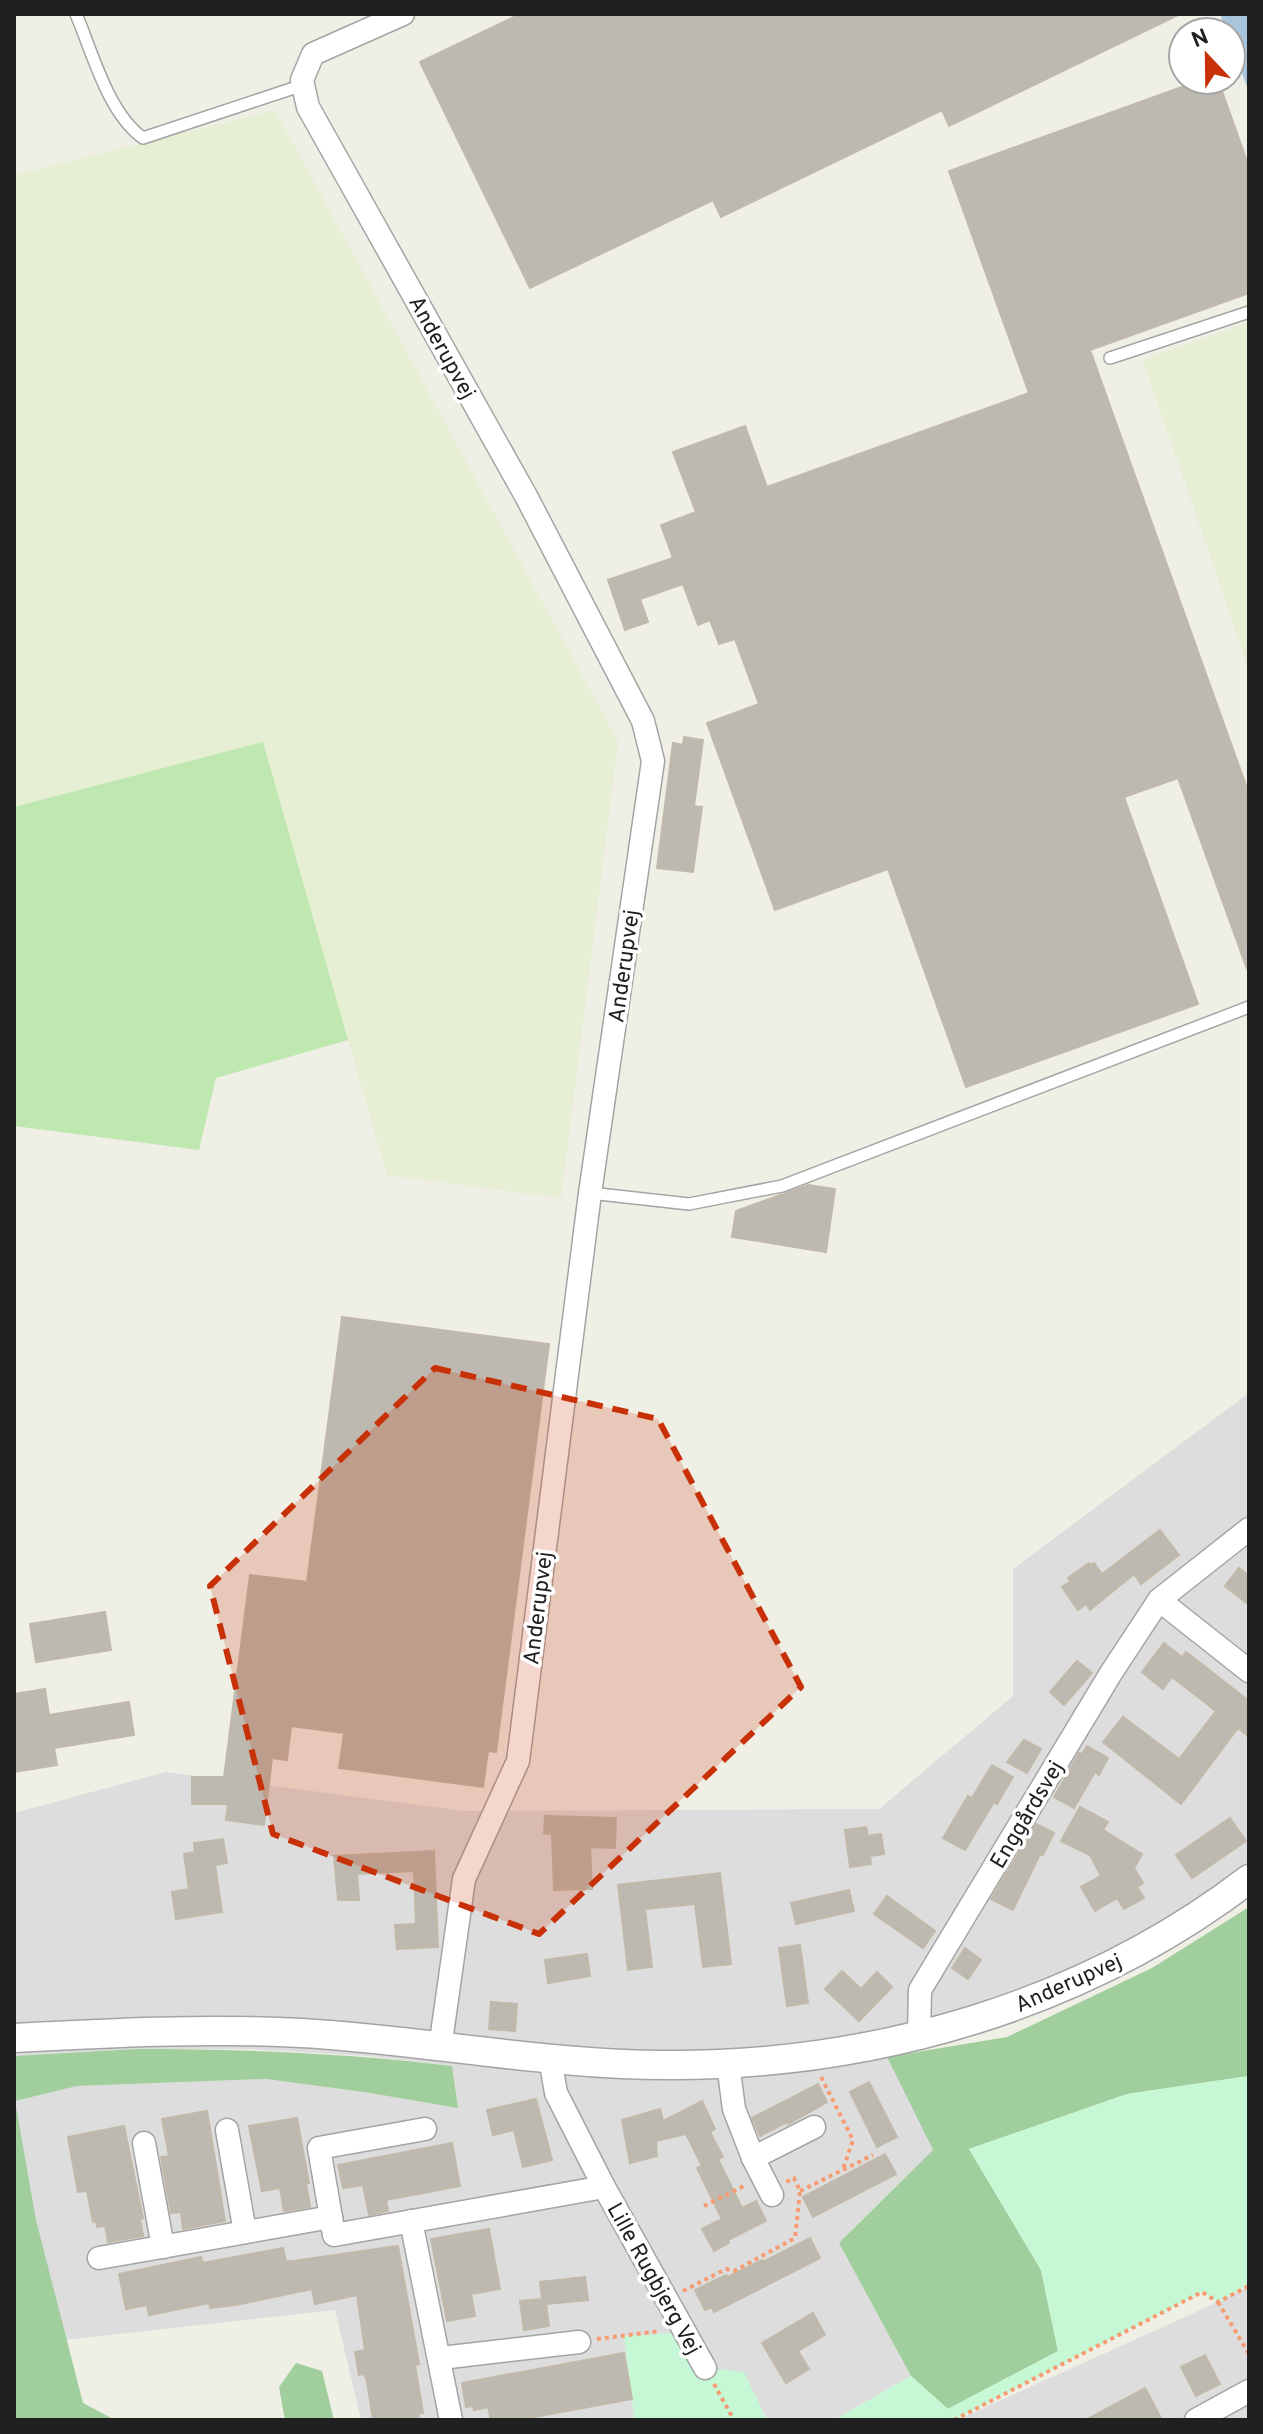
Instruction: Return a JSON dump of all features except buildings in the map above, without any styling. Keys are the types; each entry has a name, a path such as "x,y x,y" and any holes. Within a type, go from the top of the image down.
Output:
{"street":[{"path":"303,85 302,80 313,54 403,14"},
{"name":"Anderupvej","path":"303,85 308,107 526,496 643,721 653,761 590,1193 518,1761 464,1879 440,2048"},
{"name":"Enggårdsvej","path":"919,2036 920,1990 1111,1673 1159,1600 1249,1529"},
{"path":"1159,1600 1249,1671"},
{"name":"Anderupvej","path":"14,2038 215,2030 305,2033 550,2058 664,2065 728,2064 811,2056 919,2036 970,2022 1048,1994 1148,1946 1249,1879"},
{"name":"Lille Rugbjerg Vej","path":"550,2058 556,2093 604,2187 705,2368"},
{"path":"728,2064 734,2109 764,2180 814,2127"},
{"path":"99,2258 331,2217 319,2148 425,2129"},
{"path":"227,2130 245,2232"},
{"path":"144,2143 163,2247"},
{"name":"Lille Rugbjerg Vej","path":"331,2217 334,2235 604,2187"},
{"path":"411,2221 441,2358 451,2420"},
{"path":"441,2358 579,2342"},
{"path":"1196,2420 1249,2391"}],"lane":[{"path":"76,14 116,109 130,129 143,138 303,85"},
{"path":"1110,358 1249,312"},
{"path":"590,1193 689,1204 782,1186 1249,1007"}],"path":[{"path":"811,2056 853,2140 843,2169"},
{"path":"800,2191 873,2155"},
{"path":"666,2300 726,2269 734,2271 795,2238 800,2191 794,2178 764,2180 704,2206"},
{"path":"1218,2302 1249,2286"},
{"path":"954,2420 1202,2292 1218,2302 1249,2354"},
{"path":"579,2342 681,2328"},
{"path":"705,2368 734,2420"}],"highlighted area":[{"path":"435,1368 658,1419 801,1687 539,1934 273,1834 210,1586"}],"shaded area":[{"path":"1249,1393 1249,1879 1048,1994 880,2043 933,2150 839,2243 911,2376 834,2420 767,2420 744,2373 630,2420 361,2420 335,2310 65,2340 36,2220 14,2101 77,2086 266,2079 458,2107 452,2066 369,2056 246,2049 135,2049 14,2056 14,1813 166,1772 465,1811 879,1809 1013,1696 1013,1569"},
{"path":"1249,2286 1249,2420 957,2420 1218,2302"}],"green space":[{"path":"275,110 618,741 561,1198 387,1175 263,743 14,807 14,175"},
{"path":"1249,322 1249,670 1143,360"},
{"path":"263,742 348,1040 216,1078 199,1150 14,1126 14,807"},
{"path":"1249,1907 1249,2076 1127,2094 969,2149 1041,2270 1058,2351 948,2409 911,2376 839,2243 933,2150 887,2057 1007,2037 1152,1968"},
{"path":"135,2049 294,2053 452,2066 458,2108 266,2079 77,2086 15,2101 36,2220 83,2403 115,2420 14,2420 14,2056"},
{"path":"1249,2076 1249,2284 1218,2302 1202,2292 954,2420 834,2420 911,2376 948,2409 1058,2351 1041,2270 969,2149 1127,2094"},
{"path":"694,2332 716,2369 744,2372 767,2420 630,2420 634,2417 624,2336"},
{"path":"296,2363 322,2371 334,2420 285,2420 279,2387"}],"water":[{"path":"1249,14 1249,92 1247,16 1221,16"}]}
